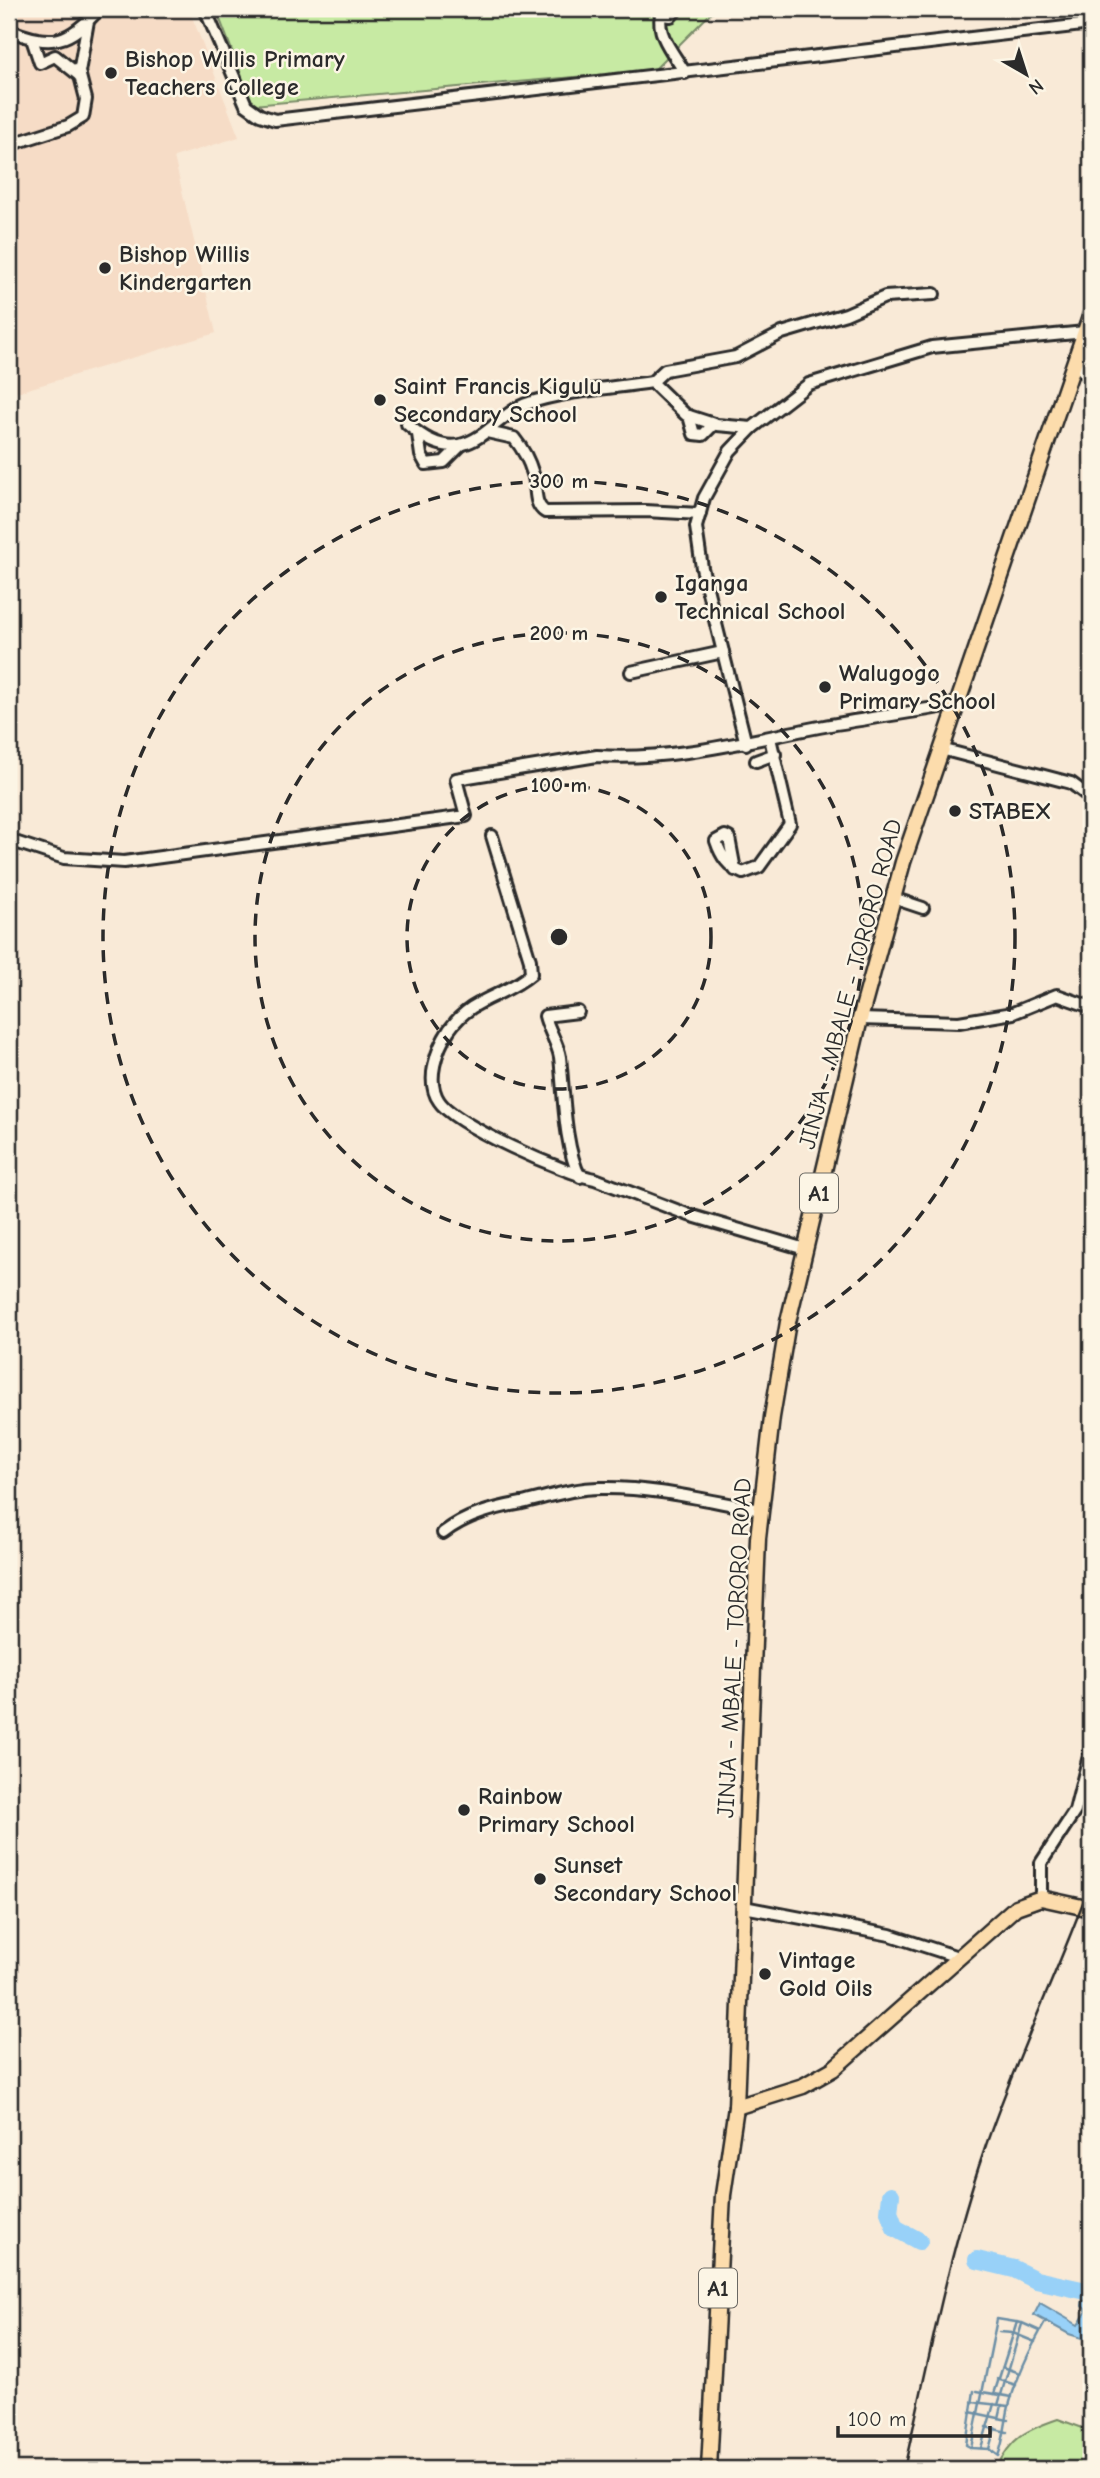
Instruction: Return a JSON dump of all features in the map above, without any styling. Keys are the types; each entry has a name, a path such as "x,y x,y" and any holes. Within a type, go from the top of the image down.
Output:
{"main road":[{"name":"JINJA - MBALE - TORORO ROAD","path":"736,2107 761,1510 784,1344 860,1019 893,898 941,749 1091,314"},
{"path":"736,2107 803,2086 833,2069 1016,1907 1041,1898 1091,1909"},
{"name":"A1","path":"709,2469 723,2195 736,2107"}],"street":[{"path":"9,30 32,39 61,41 99,9"},
{"path":"205,9 246,105 260,115 275,120 1091,24"},
{"path":"677,9 671,16 661,15 659,23 664,38 685,73"},
{"path":"9,145 68,126 83,117 86,99 80,76 88,21"},
{"path":"32,39 40,63 55,56 80,76"},
{"path":"418,434 421,455 426,464 444,462 461,445 487,432 527,403 652,382 665,370 736,357 782,333 846,314 885,296 934,293"},
{"path":"746,744 702,568 696,527 704,498 730,451 752,428 809,384 932,346 1085,332"},
{"path":"1075,362 1091,380"},
{"path":"652,382 689,416 713,424 752,428"},
{"path":"689,416 694,434 703,435 713,424"},
{"path":"407,424 418,434 445,445 461,445"},
{"path":"487,432 514,438 526,453 535,478 536,500 545,512 645,510 700,514"},
{"path":"631,672 723,652"},
{"path":"9,840 64,858 124,862 466,816 456,779 597,756 620,757 746,744 957,704"},
{"path":"735,870 743,873 759,867 790,824 771,738"},
{"path":"941,749 1071,783 1091,797"},
{"path":"756,761 775,754"},
{"path":"492,836 530,960 531,974 520,984 475,1003 449,1030 436,1055 433,1084 439,1102 476,1128 516,1150 580,1177 641,1195 689,1215 805,1249"},
{"path":"893,898 923,908"},
{"path":"860,1019 959,1022 1013,1013 1057,995 1091,1007"},
{"path":"578,1012 545,1016 550,1036 560,1053 571,1160 580,1177"},
{"path":"443,1533 463,1518 498,1507 552,1498 565,1492 600,1488 693,1496 761,1510"},
{"path":"1041,1898 1041,1863 1075,1811 1091,1748"},
{"path":"744,1907 890,1935 958,1957"}],"shaded area":[{"path":"9,9 189,9 239,137 174,157 216,333 11,394"}],"green space":[{"path":"216,9 715,9 654,70 253,105"},
{"path":"1058,2419 1091,2431 1091,2469 996,2469 1008,2449 1021,2436"}],"water":[{"path":"1083,2300 1091,2301 1091,2341 1069,2334 1034,2315 1040,2303 1078,2325 1087,2311 1082,2306"}],"waterway":[{"path":"891,2195 889,2212 895,2228 919,2241"},
{"path":"977,2260 1014,2269 1036,2280 1091,2292"},
{"path":"1040,2331 1022,2323 997,2319 971,2448 989,2449 998,2456 1017,2381 1046,2321"},
{"path":"994,2394 1017,2322"},
{"path":"998,2405 1022,2324"},
{"path":"999,2332 1013,2333 1035,2342"},
{"path":"1003,2367 1020,2373"},
{"path":"997,2379 1016,2385"},
{"path":"970,2447 966,2445 974,2391"},
{"path":"977,2391 1012,2397"},
{"path":"972,2402 1009,2406"},
{"path":"981,2448 994,2404"},
{"path":"999,2418 1002,2405"},
{"path":"970,2412 1008,2420"},
{"path":"986,2427 1007,2432"},
{"path":"989,2449 995,2428"}],"railway":[{"path":"904,2469 939,2310 959,2231 983,2154 1008,2085 1091,1881"}],"place":[{"name":"Bishop Willis Primary Teachers College","path":"111,73"},
{"name":"Bishop Willis Kindergarten","path":"105,268"},
{"name":"Saint Francis Kigulu Secondary School","path":"380,400"},
{"name":"Iganga Technical School","path":"661,597"},
{"name":"Walugogo Primary School","path":"825,687"},
{"name":"STABEX","path":"955,811"},
{"name":"Rainbow Primary School","path":"464,1810"},
{"name":"Sunset Secondary School","path":"540,1879"},
{"name":"Vintage Gold Oils","path":"765,1974"}]}
